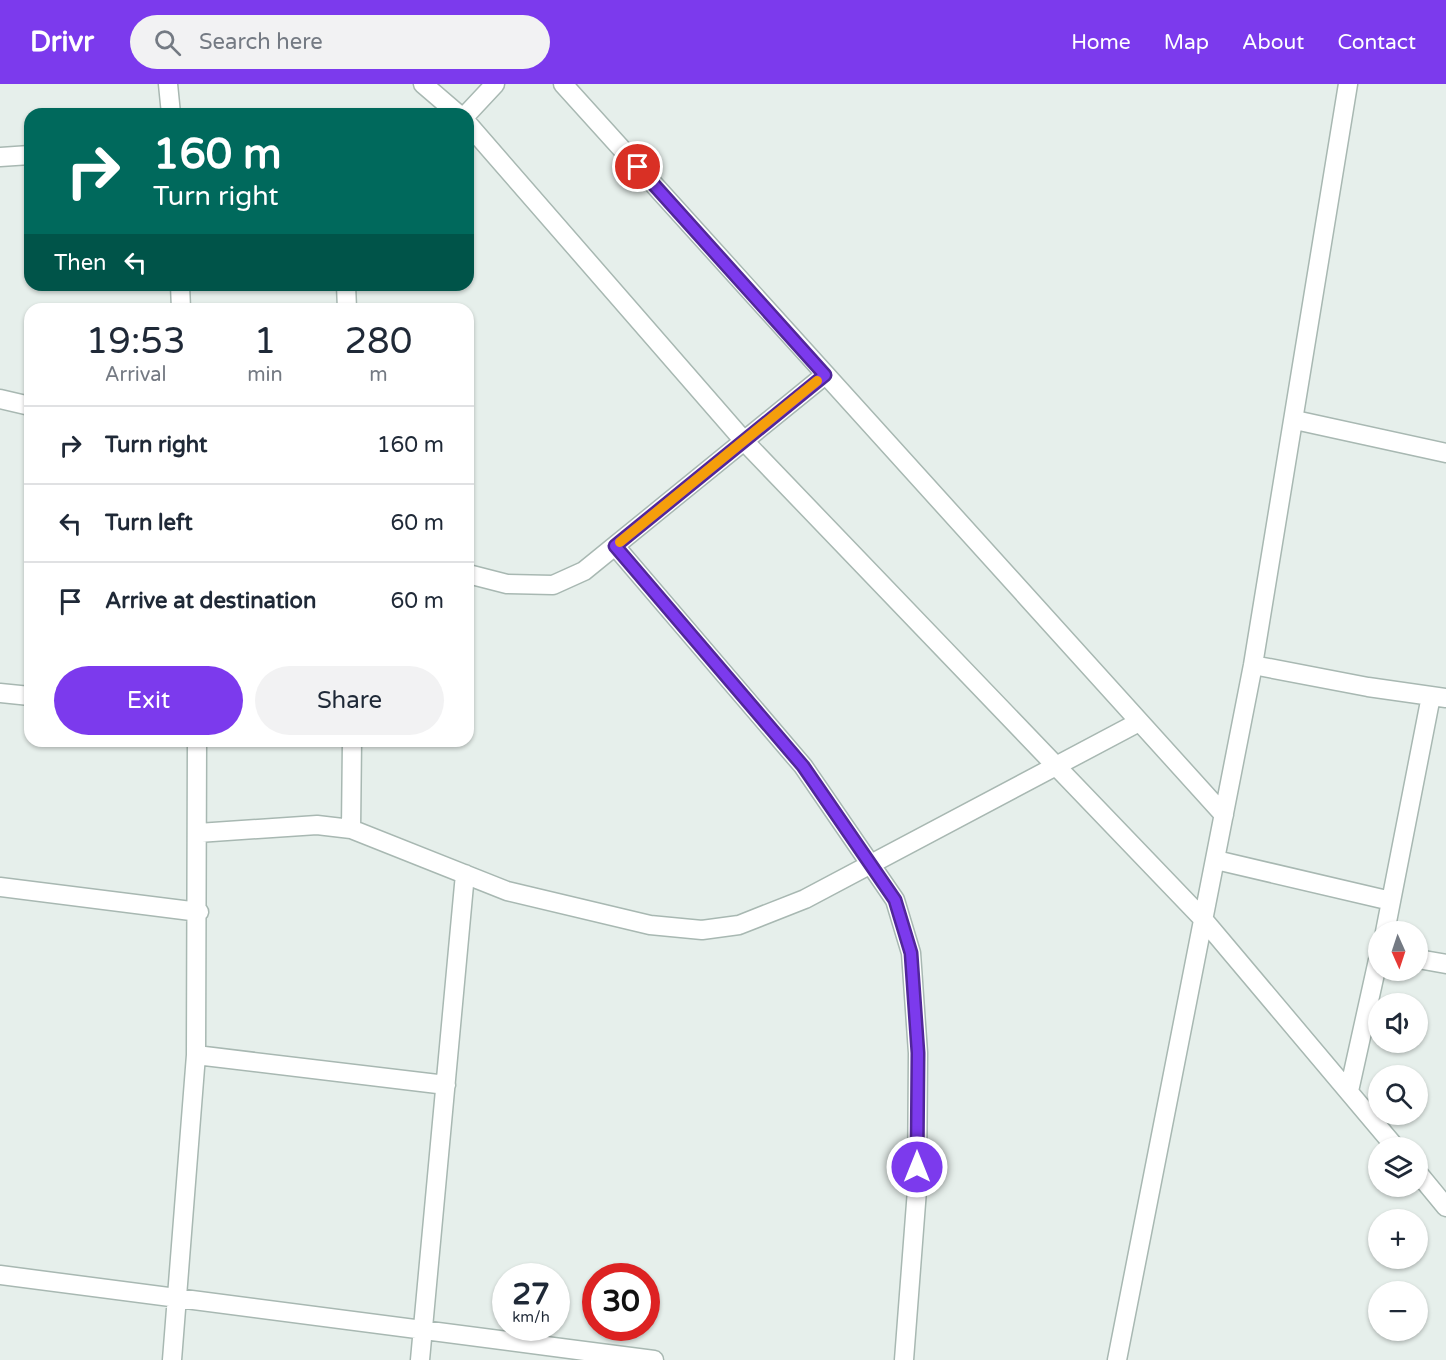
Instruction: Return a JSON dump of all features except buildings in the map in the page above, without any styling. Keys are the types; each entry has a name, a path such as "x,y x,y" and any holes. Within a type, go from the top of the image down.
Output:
{"street":[{"path":"168,84 170,108"},
{"path":"423,84 451,108"},
{"path":"473,108 495,84"},
{"path":"563,84 1224,815"},
{"path":"1118,1360 1253,665 1295,420 1348,84"},
{"path":"474,131 744,441 1203,919 1387,1137"},
{"path":"0,157 24,155"},
{"path":"474,576 507,584 553,585 584,571 825,375"},
{"path":"0,399 24,405"},
{"path":"1295,420 1446,453"},
{"path":"615,546 803,766 895,900 911,953 918,1053 917,1190 904,1360"},
{"path":"1253,665 1368,687 1439,697 1387,921"},
{"path":"0,693 24,695"},
{"path":"198,833 317,825 351,829 507,891 639,922 702,930 739,925 805,898 1139,722"},
{"path":"172,1360 196,1055 199,912 197,747"},
{"path":"351,829 352,747"},
{"path":"1216,860 1391,902"},
{"path":"420,1360 465,874"},
{"path":"0,887 199,912"},
{"path":"1428,961 1446,964"},
{"path":"1349,1091 1373,981"},
{"path":"196,1055 446,1085"},
{"path":"1428,1185 1446,1207"},
{"path":"0,1275 178,1296 646,1360"}],"slow traffic":[{"path":"620,542 817,381"}],"route":[{"path":"638,167 825,375 615,546 803,766 895,900 911,953 918,1053 917,1167"}]}
